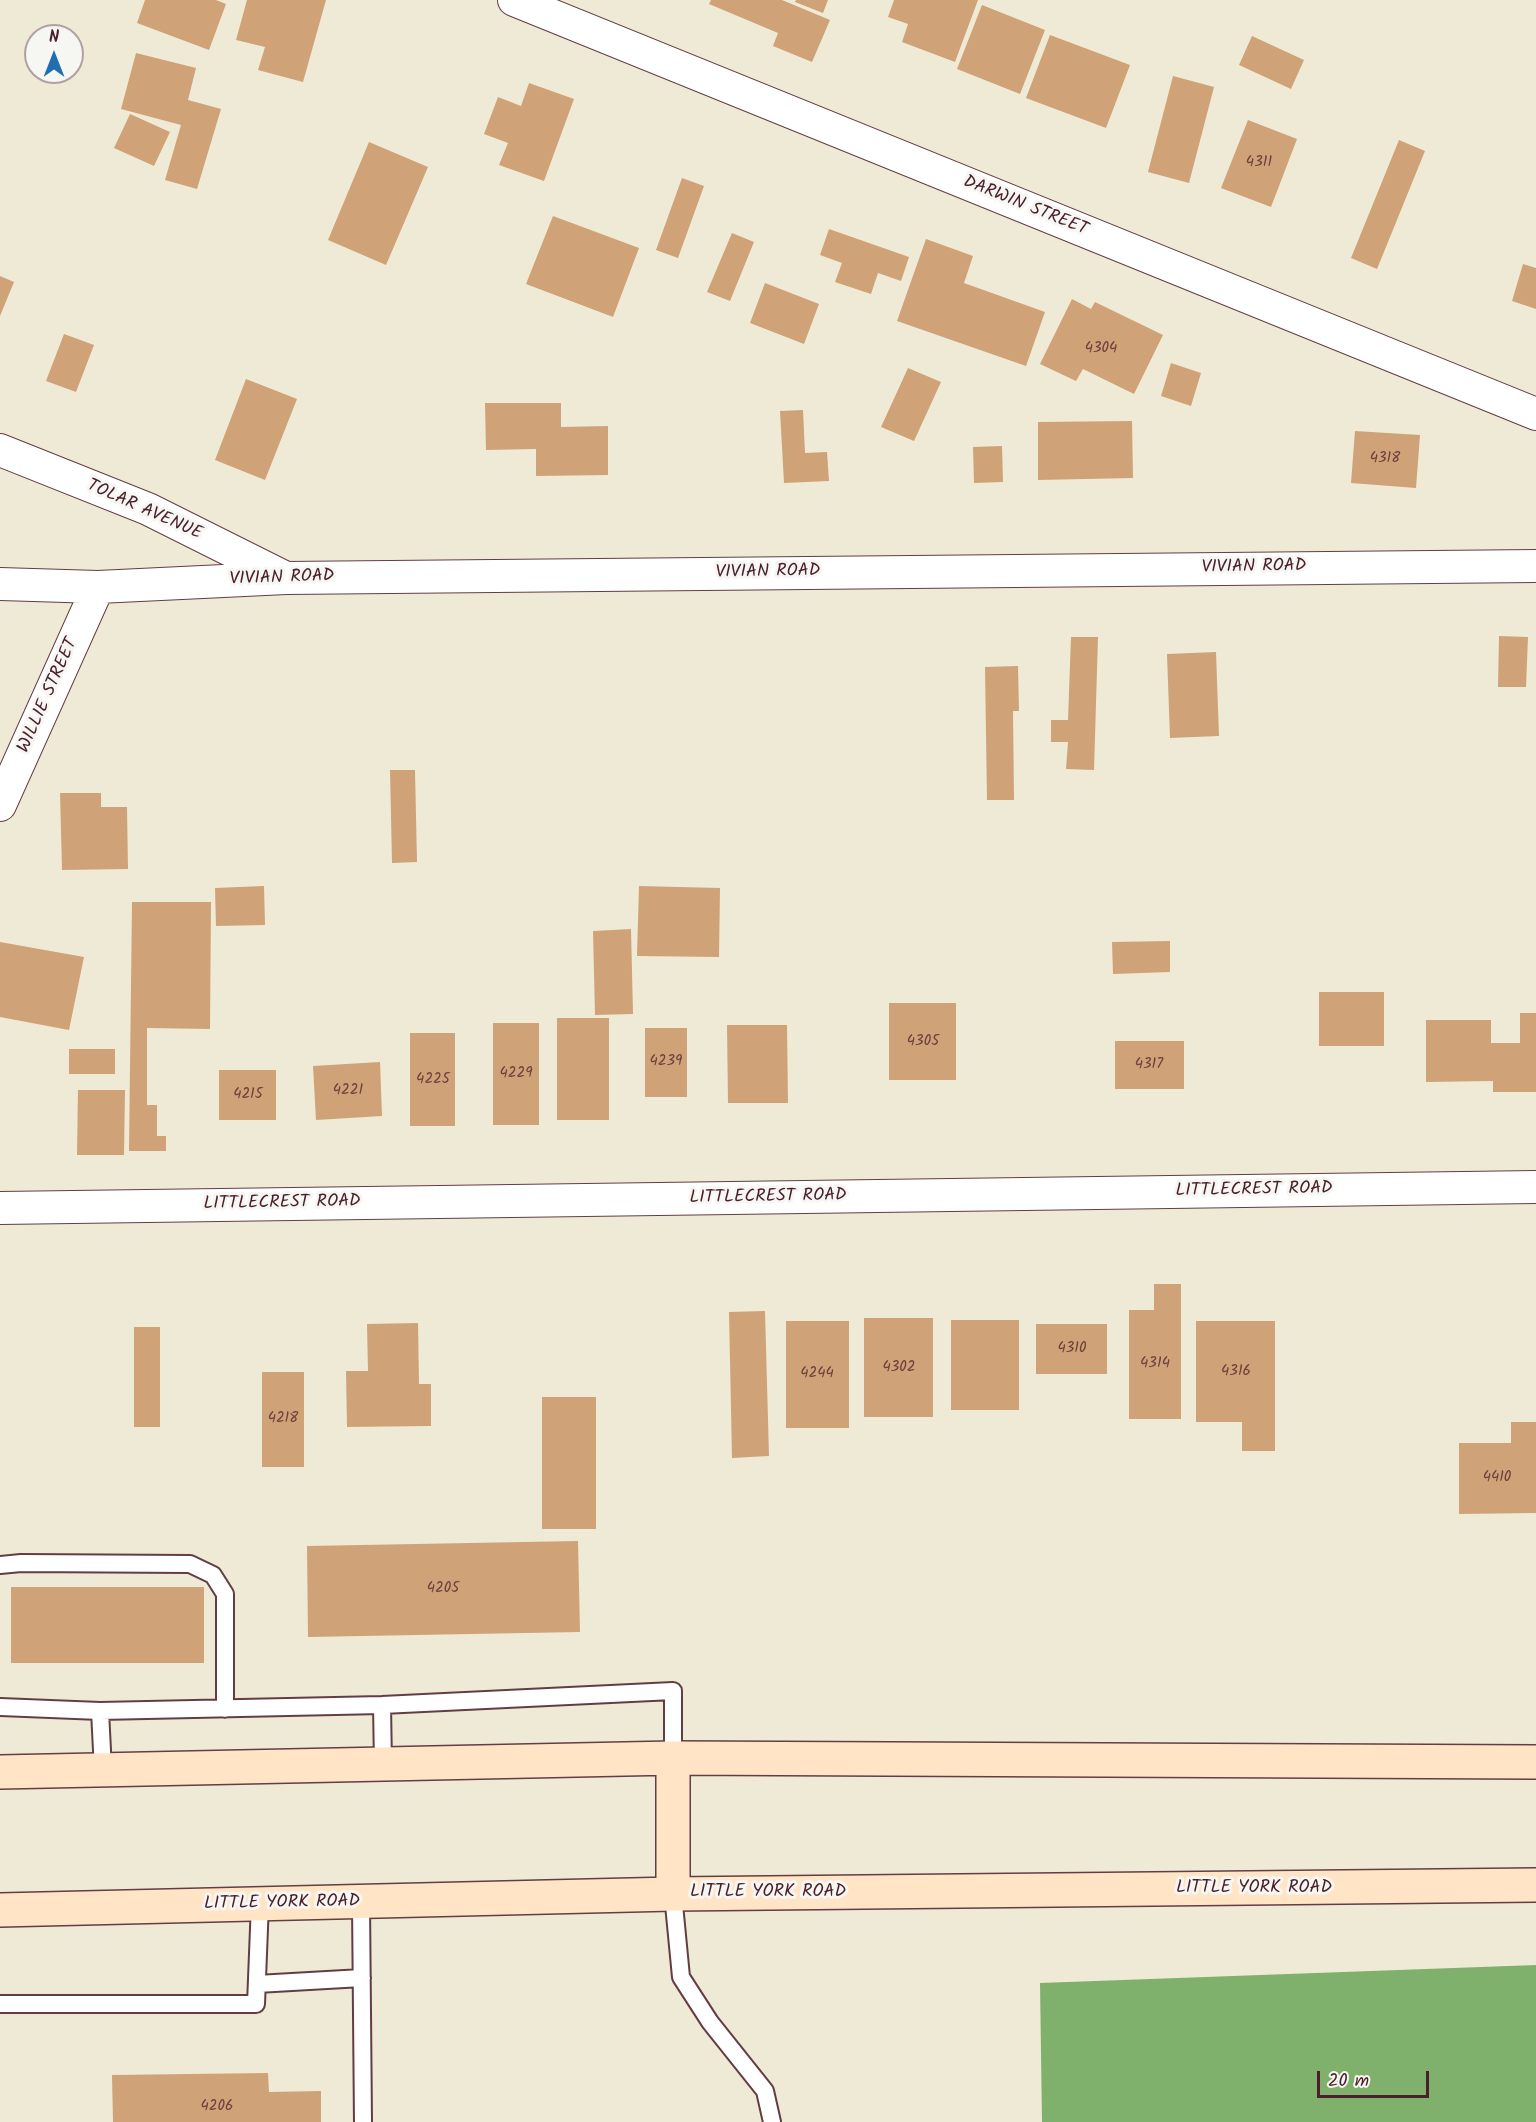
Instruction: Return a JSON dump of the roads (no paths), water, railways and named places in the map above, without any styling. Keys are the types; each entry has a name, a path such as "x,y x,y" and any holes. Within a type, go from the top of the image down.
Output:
{"main road":[{"path":"0,1772 673,1758 1536,1762"},
{"path":"673,1758 673,1894"},
{"name":"LITTLE YORK ROAD","path":"0,1910 673,1894 1536,1885"}],"street":[{"name":"DARWIN STREET","path":"514,0 1536,414"},
{"name":"TOLAR AVENUE","path":"0,450 148,509 286,578"},
{"name":"VIVIAN ROAD","path":"0,584 98,587 286,578 1536,566"},
{"name":"WILLIE STREET","path":"0,805 98,587"},
{"name":"LITTLECREST ROAD","path":"0,1208 1536,1187"}],"lane":[{"path":"0,1565 21,1563 190,1564 213,1575 225,1594 225,1709"},
{"path":"0,1707 100,1711 225,1709 382,1705 673,1691 673,1758"},
{"path":"382,1705 383,1765"},
{"path":"100,1711 103,1770"},
{"path":"673,1894 681,1977 710,2022 765,2091 772,2122"},
{"path":"0,2004 256,2004 260,1903"},
{"path":"361,1903 363,2122"},
{"path":"257,1984 362,1978"}]}
